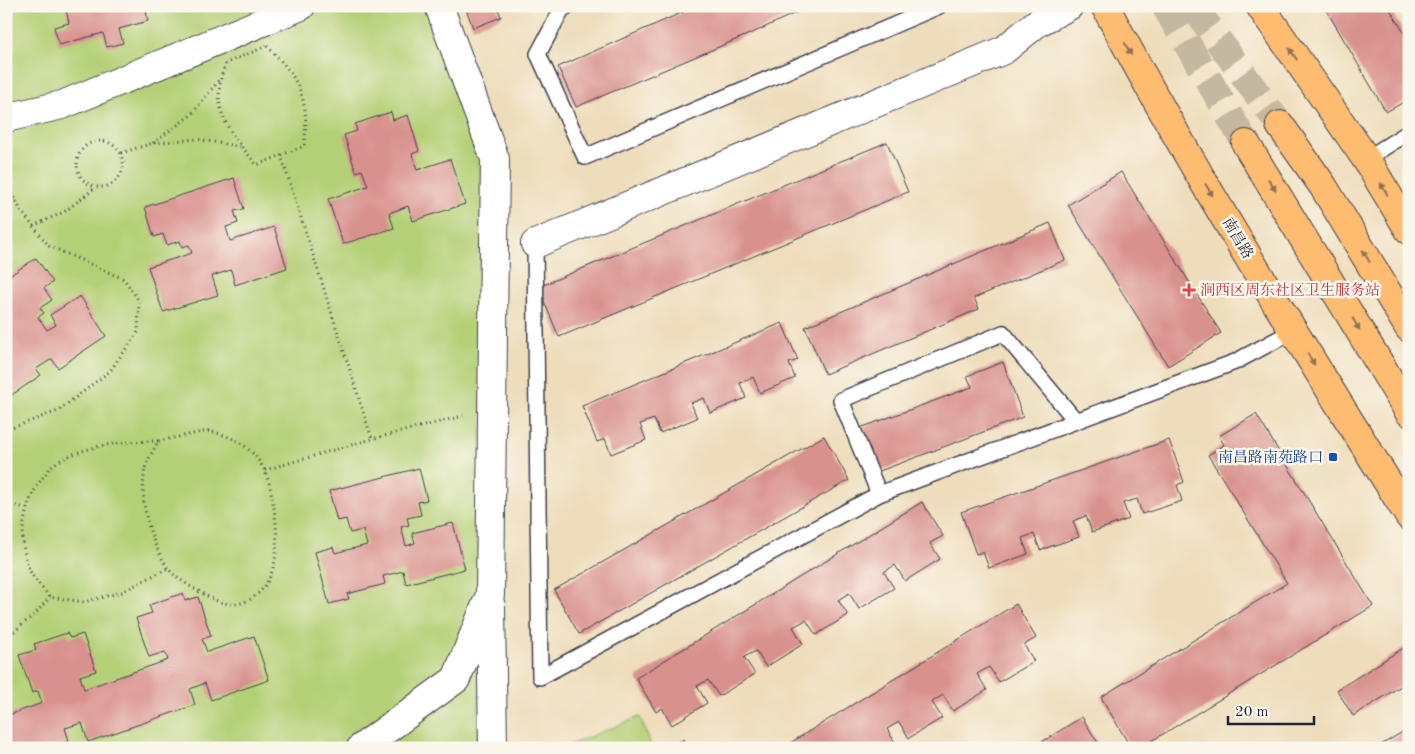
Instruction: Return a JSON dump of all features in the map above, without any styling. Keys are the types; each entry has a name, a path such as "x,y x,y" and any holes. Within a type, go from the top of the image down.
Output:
{"main road":[{"name":"南昌路","path":"1105,6 1140,72 1293,332 1409,516"},
{"path":"1260,6 1366,159 1409,230"},
{"path":"1280,125 1323,186 1409,328"},
{"path":"1246,144 1409,412"}],"street":[{"path":"6,118 62,105 301,6"},
{"path":"439,6 495,159 490,595 492,748"},
{"path":"535,244 1004,50 1037,24 1070,6"},
{"path":"361,748 456,678 490,595"}],"lane":[{"path":"568,6 562,9 538,54 585,157 939,6"},
{"path":"1366,159 1409,132"},
{"path":"535,244 540,677 879,494 1235,362 1293,332"},
{"path":"879,494 841,400 1003,333 1076,421"}],"path":[{"path":"153,143 191,115 219,79 226,63 267,46 283,62 298,82 307,122 304,146 257,165 226,126 218,99 219,79"},
{"path":"121,153 153,143 197,139 241,147"},
{"path":"33,226 64,212 95,188 108,187 119,179 124,166 121,153 112,143 99,141 86,145 78,156 76,169 83,181 95,188"},
{"path":"281,155 372,439"},
{"path":"6,179 21,211 49,246 124,279 139,301 138,332 110,372 58,411 6,430"},
{"path":"6,203 16,199"},
{"path":"265,470 372,439 493,408"},
{"path":"158,441 145,467 143,505 152,534 168,568 196,590 225,605 242,604 261,593 269,580 275,562 276,535 271,489 265,470 249,449 229,435 208,431 158,441 128,441 96,447 53,464 35,487 26,508 23,539 31,573 50,597 84,602 122,592 168,568"},
{"path":"6,504 26,508"},
{"path":"6,638 34,615 50,597"}],"green space":[{"path":"6,6 428,6 484,160 478,748 6,748"},
{"path":"639,717 652,748 562,748"}],"building":[{"path":"65,6 158,6 146,11 148,21 119,29 123,43 107,47 103,33 59,45 54,27 69,23"},
{"path":"465,6 497,6 501,17 473,28"},
{"path":"697,6 810,6 759,30 576,107 558,67"},
{"path":"1324,6 1388,6 1409,41 1409,99 1386,112"},
{"path":"391,112 393,120 408,115 419,151 412,154 417,170 450,159 465,204 413,221 408,206 389,213 394,228 343,244 328,199 368,186 362,170 356,172 344,135 357,131 355,124"},
{"path":"887,142 908,192 559,337 538,287"},
{"path":"1121,172 1221,333 1168,366 1068,205"},
{"path":"234,178 244,209 234,211 238,223 226,227 230,241 274,227 287,268 235,285 231,270 212,276 218,295 163,312 148,267 192,253 189,245 182,247 180,241 167,245 163,234 154,237 145,207"},
{"path":"1050,223 1065,260 974,298 979,309 825,374 805,327"},
{"path":"36,258 53,282 44,288 52,300 40,308 44,313 38,317 47,330 56,325 50,315 80,296 106,336 58,368 52,359 36,369 41,375 6,399 6,347 10,345 6,340 6,278"},
{"path":"782,323 798,360 789,363 795,378 760,393 753,377 740,383 746,398 710,413 704,398 691,403 697,418 660,433 654,419 640,424 646,440 611,454 605,439 597,442 582,406"},
{"path":"1003,362 1023,417 877,472 860,428 972,387 967,376"},
{"path":"1256,414 1373,606 1140,748 1131,748 1101,697 1287,583 1208,455 1224,445 1219,436"},
{"path":"824,436 849,480 579,634 554,590"},
{"path":"1169,440 1184,482 1177,485 1182,501 1142,514 1137,499 1123,503 1129,519 1092,532 1086,516 1073,521 1079,537 1040,550 1034,534 1022,538 1028,554 989,568 983,552 976,554 961,512"},
{"path":"419,468 427,500 418,502 421,515 407,518 409,525 401,527 406,546 415,543 412,533 453,523 465,569 406,584 403,571 383,576 385,584 347,594 349,599 329,604 315,552 333,547 335,553 367,545 363,530 350,533 346,519 337,521 329,491"},
{"path":"922,502 943,536 930,543 940,559 905,581 895,565 884,572 894,588 859,609 849,593 838,600 848,615 816,635 806,620 793,627 803,644 766,667 756,651 744,657 755,674 719,696 708,680 697,686 707,703 672,725 662,708 656,712 636,678"},
{"path":"183,593 185,601 198,597 211,636 202,639 207,652 254,636 269,680 211,700 205,683 190,689 195,705 88,742 82,723 65,728 69,741 49,748 9,748 6,739 6,716 42,703 38,691 32,693 19,655 36,650 34,644 67,633 70,638 83,634 96,671 80,676 84,689 168,660 165,652 149,657 136,618 152,613 149,605"},
{"path":"1016,604 1036,638 1024,645 1034,661 999,682 989,667 977,674 987,690 953,711 943,695 932,702 942,718 909,738 899,722 887,729 897,746 894,748 782,748"},
{"path":"1408,645 1409,681 1353,716 1337,690"},
{"path":"1082,717 1101,748 1032,748"},
{"path":"1409,728 1409,748 1376,748"},
{"path":"684,739 690,748 671,748"}],"tunnel":[{"path":"1165,6 1246,144"},
{"path":"1193,6 1280,125"}],"place":[{"name":"涧西区周东社区卫生服务站","path":"1189,290"},
{"name":"南昌路南苑路口","path":"1333,457"}]}
